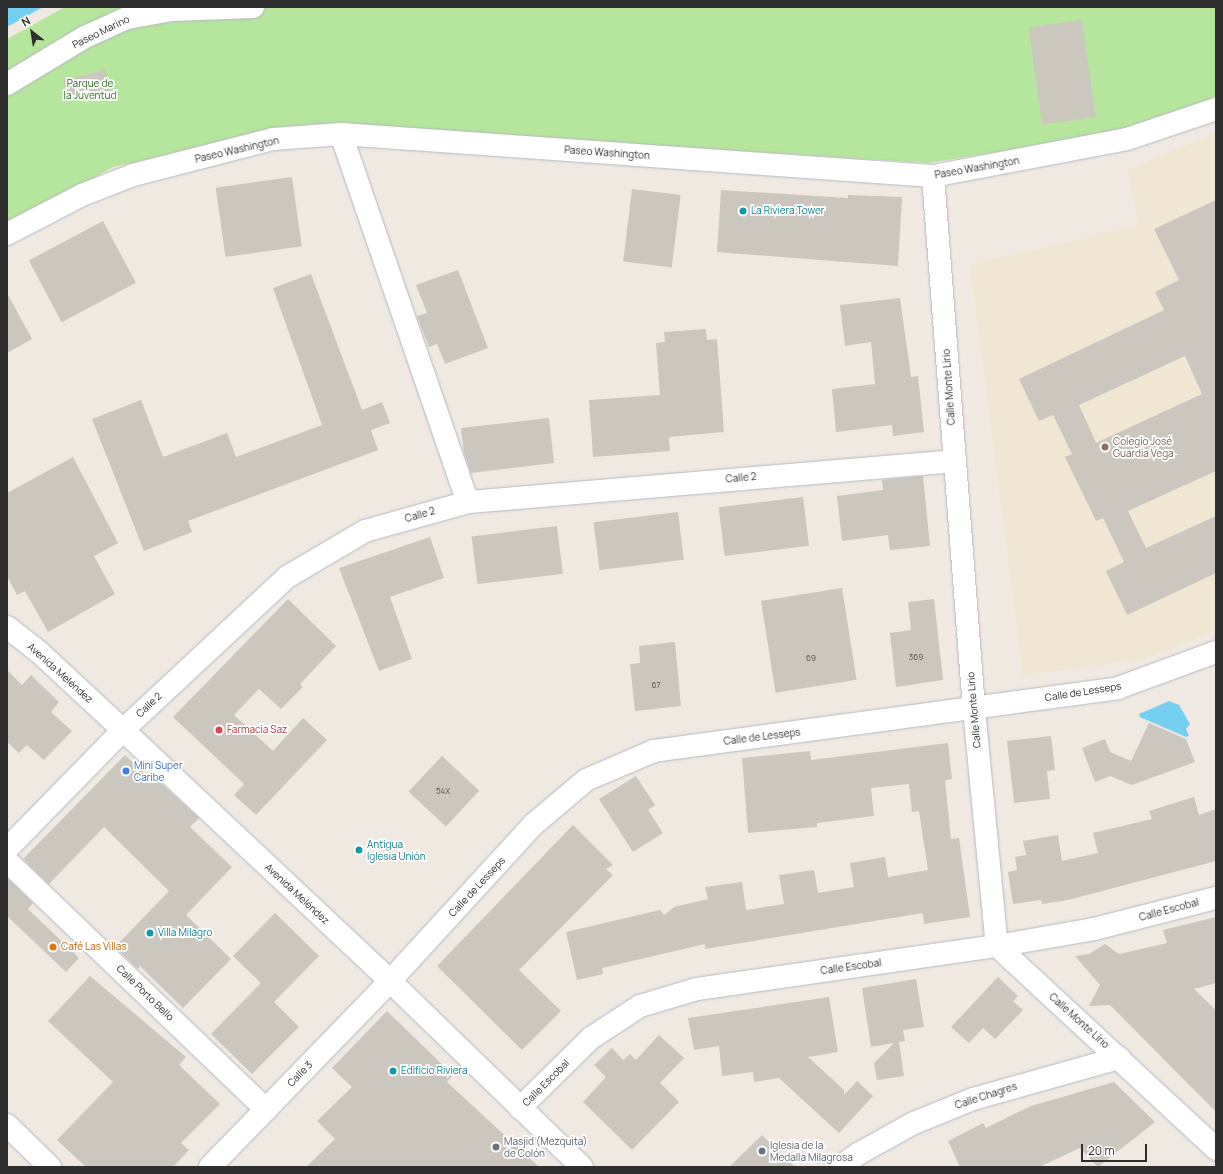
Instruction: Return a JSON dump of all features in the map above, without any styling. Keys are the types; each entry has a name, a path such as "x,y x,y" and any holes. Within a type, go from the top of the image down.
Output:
{"street":[{"name":"Paseo Marino","path":"7,84 85,38 127,18 172,10 253,7"},
{"name":"Paseo Washington","path":"7,234 82,195 133,175 274,139 341,134 933,176 1126,138 1216,109"},
{"path":"341,134 468,502"},
{"name":"Calle Monte Lirio","path":"933,176 974,709 998,946 1216,1149"},
{"name":"Calle 2","path":"7,849 123,730 287,577 365,531 468,502 954,461"},
{"name":"Avenida Meléndez","path":"7,627 39,652 123,730 390,981 582,1167"},
{"name":"Calle de Lesseps","path":"390,981 534,824 586,780 654,751 974,709 1118,688 1216,652"},
{"name":"Calle Porto Bello","path":"7,861 266,1109"},
{"name":"Calle Escobal","path":"520,1108 591,1038 640,1006 697,989 998,946 1094,930 1216,898"},
{"name":"Calle 3","path":"210,1167 390,981"},
{"name":"Calle Chagres","path":"840,1167 858,1154 914,1124 973,1098 1120,1058"},
{"path":"7,1125 50,1167"}],"shaded area":[{"name":"Colegio José Guardia Vega","path":"1216,133 1216,630 1151,657 1023,676 970,264 1139,225 1127,170"}],"green space":[{"name":"Parque de la Juventud","path":"65,7 1216,7 1216,97 1120,132 928,163 314,124 113,167 7,226 7,39"}],"water":[{"path":"7,7 43,7 7,27"},
{"path":"1169,701 1179,705 1190,724 1186,729 1189,736 1186,737 1140,717 1139,714"}],"building":[{"path":"1082,20 1096,117 1042,125 1029,28"},
{"path":"105,70 110,90 68,101 63,80"},
{"path":"292,177 302,246 225,257 216,188"},
{"path":"632,189 681,195 672,267 623,261"},
{"path":"721,190 848,198 848,195 902,197 898,266 717,252"},
{"path":"1216,200 1216,471 1128,511 1146,548 1216,516 1216,573 1127,615 1106,571 1124,562 1103,518 1096,521 1065,457 1072,454 1053,415 1039,421 1019,379 1164,310 1155,292 1179,280 1154,229","holes":["1185,356 1202,394 1096,443 1079,405"]},
{"path":"103,221 136,283 62,322 29,260"},
{"path":"458,270 488,348 445,364 437,344 429,347 417,316 427,313 416,285"},
{"path":"311,274 362,410 382,402 390,423 371,430 378,450 188,521 192,532 144,551 92,419 141,400 163,457 227,433 236,457 322,425 273,288"},
{"path":"7,293 32,339 7,353"},
{"path":"900,298 911,377 918,376 924,432 893,436 892,425 836,432 832,389 875,384 871,342 845,346 840,305"},
{"path":"706,329 707,340 717,339 724,432 669,437 670,451 593,457 589,400 660,395 656,343 665,342 664,332"},
{"path":"549,418 554,463 471,473 464,453 461,428"},
{"path":"73,457 118,543 94,556 115,594 48,632 25,591 17,595 7,576 7,493"},
{"path":"923,476 930,546 890,550 888,535 842,541 837,496 883,490 882,480"},
{"path":"803,497 809,546 725,556 719,507"},
{"path":"678,512 684,560 599,570 594,522"},
{"path":"557,526 563,574 477,584 472,536"},
{"path":"430,537 444,578 390,597 412,659 379,671 339,568"},
{"path":"842,588 857,680 776,693 761,601"},
{"path":"288,599 336,646 300,684 303,687 281,709 259,689 234,715 273,751 303,718 327,740 256,815 234,795 244,784 173,717"},
{"path":"934,599 943,680 896,687 890,633 911,630 908,602"},
{"path":"675,642 681,706 635,711 630,664 640,663 639,646"},
{"path":"7,670 22,685 31,675 59,702 51,712 72,731 44,760 27,745 19,753 7,742"},
{"path":"1149,723 1186,739 1195,762 1132,785 1110,776 1095,782 1082,748 1105,739 1110,752 1131,761"},
{"path":"1051,736 1055,770 1047,771 1050,799 1014,803 1007,741"},
{"path":"948,743 952,779 945,780 951,839 959,838 970,917 924,924 923,913 705,949 705,944 602,968 603,974 577,980 566,932 660,910 664,915 674,907 708,899 705,887 742,882 746,910 784,904 779,875 814,870 818,893 854,887 850,863 885,857 888,877 928,870 919,811 912,812 909,784 871,788 874,816 817,823 817,827 748,833 742,758 810,751 811,760"},
{"path":"125,755 152,781 155,778 199,818 190,827 232,867 186,915 231,959 183,1008 140,966 138,969 115,947 169,891 104,827 49,884 23,859"},
{"path":"442,756 479,791 446,827 409,792"},
{"path":"636,776 655,805 648,810 663,833 633,852 599,799"},
{"path":"1194,797 1199,815 1216,809 1216,861 1068,900 1042,904 1041,900 1013,904 1008,872 1017,870 1015,857 1026,855 1023,841 1058,835 1062,861 1098,853 1093,833 1152,819 1149,811"},
{"path":"573,825 613,865 606,869 613,875 519,970 561,1011 522,1050 437,966"},
{"path":"7,878 33,903 28,909 79,958 66,972 7,916"},
{"path":"275,913 319,956 274,1002 299,1027 252,1074 211,1034 261,983 233,956"},
{"path":"1216,917 1216,983 1194,989 1216,1010 1216,1112 1110,1005 1089,1006 1100,985 1075,956 1089,954 1105,944 1119,954 1167,943 1163,930"},
{"path":"90,976 186,1057 179,1065 220,1104 181,1143 189,1150 173,1167 86,1167 57,1140 113,1082 48,1021"},
{"path":"998,977 1018,996 1013,1001 1023,1010 995,1039 983,1028 969,1043 951,1027"},
{"path":"916,979 924,1027 903,1030 905,1041 899,1042 904,1076 877,1080 874,1063 894,1043 871,1047 862,988"},
{"path":"829,997 838,1052 808,1057 844,1090 844,1095 857,1081 873,1096 839,1133 779,1078 754,1082 753,1072 722,1076 719,1046 694,1050 688,1018"},
{"path":"387,1011 453,1075 447,1082 539,1167 306,1167 335,1139 317,1121 352,1087 332,1068"},
{"path":"659,1035 684,1058 660,1083 679,1102 632,1150 583,1102 606,1077 594,1065 612,1048 623,1060 630,1054 636,1060"},
{"path":"1114,1082 1155,1122 1098,1167 1080,1148 1039,1167 960,1167 948,1141 983,1123 986,1128 1031,1106"},
{"name":"Iglesia de la Medalla Milagrosa","path":"762,1135 795,1167 729,1167"}],"place":[{"name":"La Riviera Tower","path":"743,211"},
{"name":"Colegio José Guardia Vega","path":"1105,447"},
{"name":"Farmacia Saz","path":"219,730"},
{"name":"Mini Super Caribe","path":"126,771"},
{"name":"Antigua Iglesia Unión","path":"359,850"},
{"name":"Villa Milagro","path":"150,933"},
{"name":"Café Las Villas","path":"53,947"},
{"name":"Edificio Riviera","path":"393,1071"},
{"name":"Masjid (Mezquita) de Colón","path":"496,1147"},
{"name":"Iglesia de la Medalla Milagrosa","path":"762,1151"}]}
